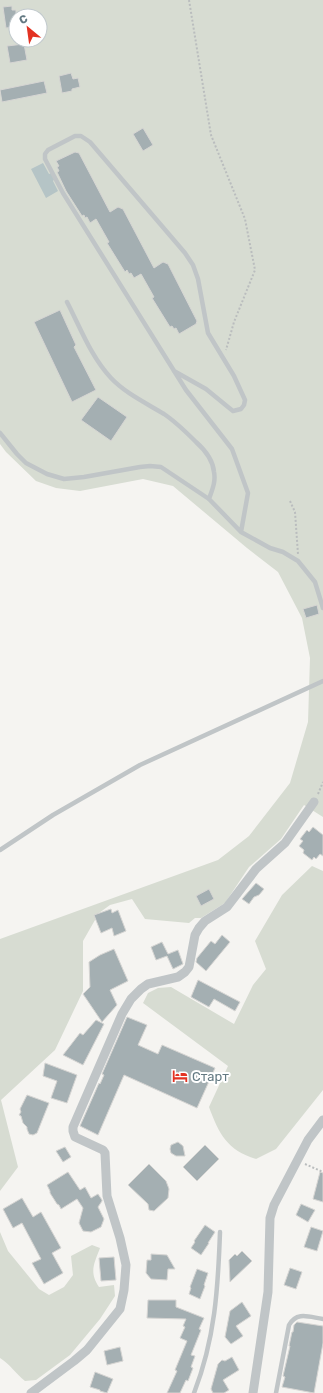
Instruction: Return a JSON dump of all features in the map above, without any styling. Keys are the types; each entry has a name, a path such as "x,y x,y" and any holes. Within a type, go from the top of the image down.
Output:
{"street":[{"path":"31,1393 88,1350 120,1308 124,1290 126,1265 120,1238 107,1196 105,1152 75,1137 72,1131 122,1014 131,999 148,984 178,977 185,972 189,967 195,935 199,928 205,921 227,907 256,869 285,843 314,802"},
{"path":"252,1393 268,1292 270,1218 274,1205 308,1140 323,1120"}],"lane":[{"path":"174,371 206,389 228,407 237,411 242,409 245,400 234,376 208,333 198,279 193,265 185,253 90,142 81,136 76,136 48,150 45,154 45,159 63,193 174,371 186,390 232,449 248,493 241,532"},
{"path":"67,302 95,356 103,369 112,379 124,389 166,415 184,430 206,452 214,472 214,482 209,499"},
{"path":"0,433 26,463 47,474 64,479 140,467 150,466 161,468 209,499 241,532 270,548 283,552 298,561 315,582 323,608"},
{"path":"0,850 53,815 140,765 323,681"},
{"path":"194,1393 202,1371 213,1326 219,1282 220,1232"},
{"path":"276,1393 289,1325 292,1320 296,1316 323,1319"}],"path":[{"path":"189,0 211,135 245,220 255,270 234,322 224,358"},
{"path":"290,501 295,512 298,561"},
{"path":"314,802 323,782"},
{"path":"297,1161 323,1172"}],"shaded area":[{"path":"0,0 323,0 323,817 304,805 281,839 249,867 225,903 201,918 195,918 189,923 145,919 132,899 110,905 99,913 83,941 83,991 55,1050 1,1100 18,1167 0,1191 0,939 218,860 249,836 290,783 308,722 310,658 302,618 278,572 173,486 143,479 80,491 56,488 36,481 6,452 0,444"},
{"path":"43,163 49,174 52,173 55,178 53,181 58,191 46,198 31,169"},
{"path":"312,866 323,871 323,1090 276,1149 256,1159 238,1151 225,1140 216,1125 209,1107 228,1066 143,1003 148,993 158,988 171,987 234,1024 253,985 266,969 255,941 282,895"},
{"path":"0,1232 8,1251 39,1289 49,1295 64,1287 73,1275 71,1256 92,1245 100,1248 93,1272 96,1282 99,1287 114,1285 115,1296 100,1319 70,1355 36,1380 25,1381 0,1358"}],"building":[{"path":"12,6 12,8 8,8 8,28 6,28 3,7"},
{"path":"7,46 8,48 25,48 27,60 10,63"},
{"path":"71,73 73,79 78,78 80,87 72,89 72,91 62,93 59,76"},
{"path":"44,81 47,93 2,102 0,90"},
{"path":"143,128 153,145 143,151 133,134"},
{"path":"75,152 79,153 110,212 118,207 123,209 154,268 163,262 168,264 197,321 196,324 179,334 176,328 174,329 172,326 170,327 152,298 154,297 141,274 134,278 127,270 125,272 107,243 109,242 96,219 90,223 87,217 85,218 84,215 82,216 66,191 57,172 59,171 57,167 59,166 56,161"},
{"path":"60,310 76,345 74,347 96,390 72,402 34,322"},
{"path":"98,397 127,417 111,441 81,420"},
{"path":"317,605 319,614 306,618 303,609"},
{"path":"313,827 323,835 323,856 320,854 316,859 314,857 312,860 303,853 304,850 299,846 303,841 300,839 307,830 309,832"},
{"path":"256,883 264,889 259,895 254,897 249,904 242,899"},
{"path":"209,889 214,899 201,906 196,896"},
{"path":"111,909 112,913 118,910 126,931 114,936 112,928 101,933 94,915"},
{"path":"222,935 230,942 206,971 196,962 197,958 211,941 215,944"},
{"path":"162,942 168,954 178,950 183,964 173,969 167,956 156,960 151,947"},
{"path":"114,949 128,981 110,990 117,1005 102,1022 83,994 90,987 89,962"},
{"path":"198,980 240,1002 235,1011 214,999 209,1007 191,997"},
{"path":"127,1017 147,1025 138,1045 158,1054 162,1045 215,1068 197,1108 124,1075 98,1135 80,1126 104,1075 102,1074"},
{"path":"96,1020 104,1024 83,1065 63,1055 80,1033 83,1035"},
{"path":"45,1063 77,1075 67,1103 51,1098 57,1081 43,1076"},
{"path":"27,1095 49,1103 37,1133 33,1135 29,1134 27,1127 19,1115 21,1112 20,1109"},
{"path":"178,1142 183,1146 185,1156 176,1156 171,1153 171,1145"},
{"path":"205,1145 219,1159 197,1181 183,1167"},
{"path":"65,1147 71,1157 63,1162 56,1151"},
{"path":"149,1164 166,1181 169,1189 168,1198 154,1211 149,1210 148,1204 128,1185"},
{"path":"68,1172 80,1190 85,1187 91,1198 98,1194 102,1200 98,1207 104,1219 101,1227 91,1232 83,1231 79,1223 83,1208 77,1199 61,1209 50,1193 47,1185"},
{"path":"320,1172 323,1173 323,1202 313,1199"},
{"path":"22,1198 33,1217 41,1212 61,1248 52,1253 63,1273 44,1284 32,1263 41,1259 22,1223 13,1228 3,1209"},
{"path":"301,1204 315,1210 308,1222 296,1215"},
{"path":"205,1225 215,1232 201,1255 191,1248"},
{"path":"311,1227 323,1231 317,1251 304,1247"},
{"path":"242,1251 252,1261 230,1282 229,1260 235,1254 237,1256"},
{"path":"151,1254 167,1255 175,1269 168,1269 167,1280 151,1279 146,1273 147,1260 151,1260"},
{"path":"114,1257 116,1280 101,1281 99,1258"},
{"path":"290,1268 302,1272 296,1289 284,1285"},
{"path":"197,1269 208,1273 200,1299 189,1294"},
{"path":"148,1300 176,1300 176,1307 204,1318 191,1355 195,1356 191,1367 193,1368 188,1381 186,1380 180,1393 167,1393 177,1371 175,1370 187,1341 180,1338 185,1327 183,1326 186,1319 147,1318"},
{"path":"242,1302 251,1316 236,1326 243,1336 231,1344 225,1337 230,1311"},
{"path":"297,1322 323,1326 323,1343 314,1393 282,1387 292,1332 294,1325"},
{"path":"120,1347 123,1361 107,1365 104,1351"},
{"path":"232,1357 239,1370 223,1380 229,1390 224,1393 213,1393 211,1389 218,1364 222,1360 225,1361"},
{"path":"95,1372 113,1379 107,1393 90,1387"}],"place":[{"name":"Старт","path":"180,1076"}]}
